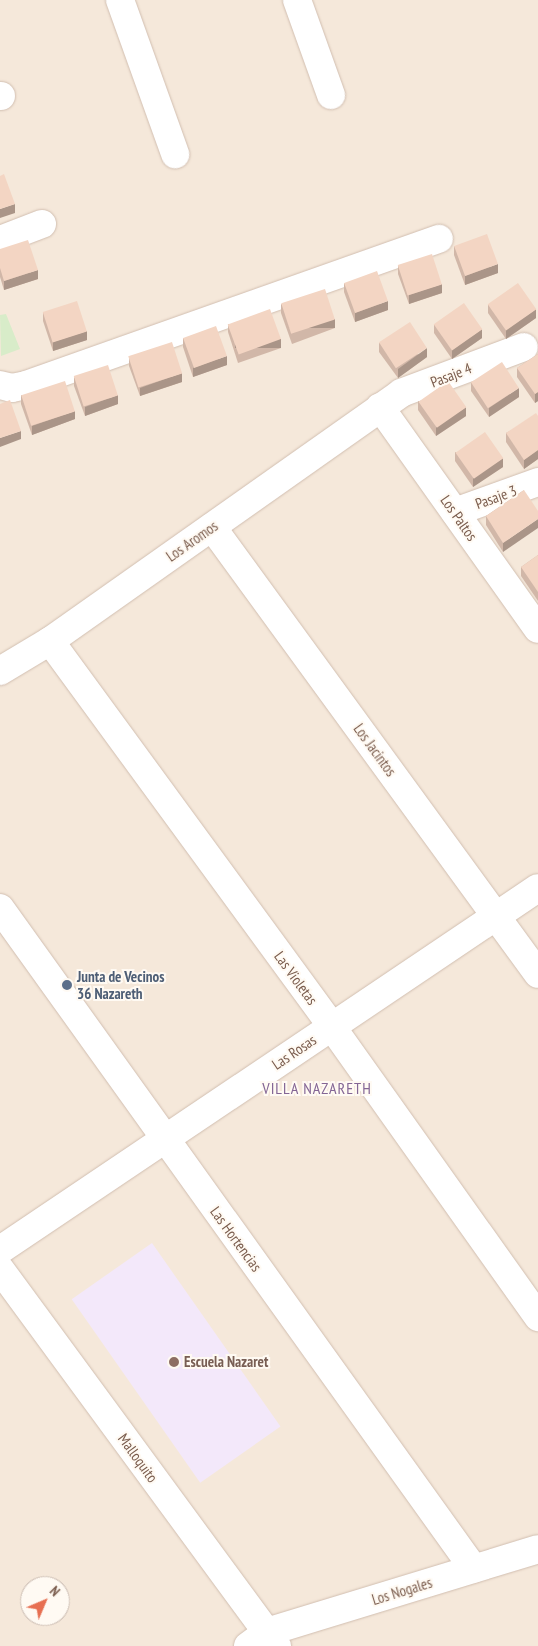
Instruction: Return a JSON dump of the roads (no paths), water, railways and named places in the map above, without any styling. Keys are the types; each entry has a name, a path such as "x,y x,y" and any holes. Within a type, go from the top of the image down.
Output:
{"street":[{"path":"120,0 175,154"},
{"path":"297,0 331,95"},
{"path":"0,240 42,224"},
{"path":"0,385 12,388 26,386 439,239"},
{"name":"Pasaje 4","path":"380,407 401,394 524,347"},
{"name":"Los Paltos","path":"380,407 536,622"},
{"name":"Los Aromos","path":"0,671 50,642 380,407"},
{"name":"Pasaje 3","path":"455,512 538,482"},
{"name":"Los Jacintos","path":"212,527 538,974"},
{"name":"Las Violetas","path":"50,642 332,1026 538,1317"},
{"name":"Las Rosas","path":"0,1250 538,888"},
{"name":"Las Hortencias","path":"0,908 164,1140 474,1569"},
{"name":"Malloquito","path":"0,1269 264,1641"},
{"name":"Los Nogales","path":"264,1641 538,1549"}],"place":[{"name":"Junta de Vecinos 36 Nazareth","path":"67,985"},
{"name":"Escuela Nazaret","path":"174,1362"}],"district":[{"name":"VILLA NAZARETH","path":"317,1088"}]}
